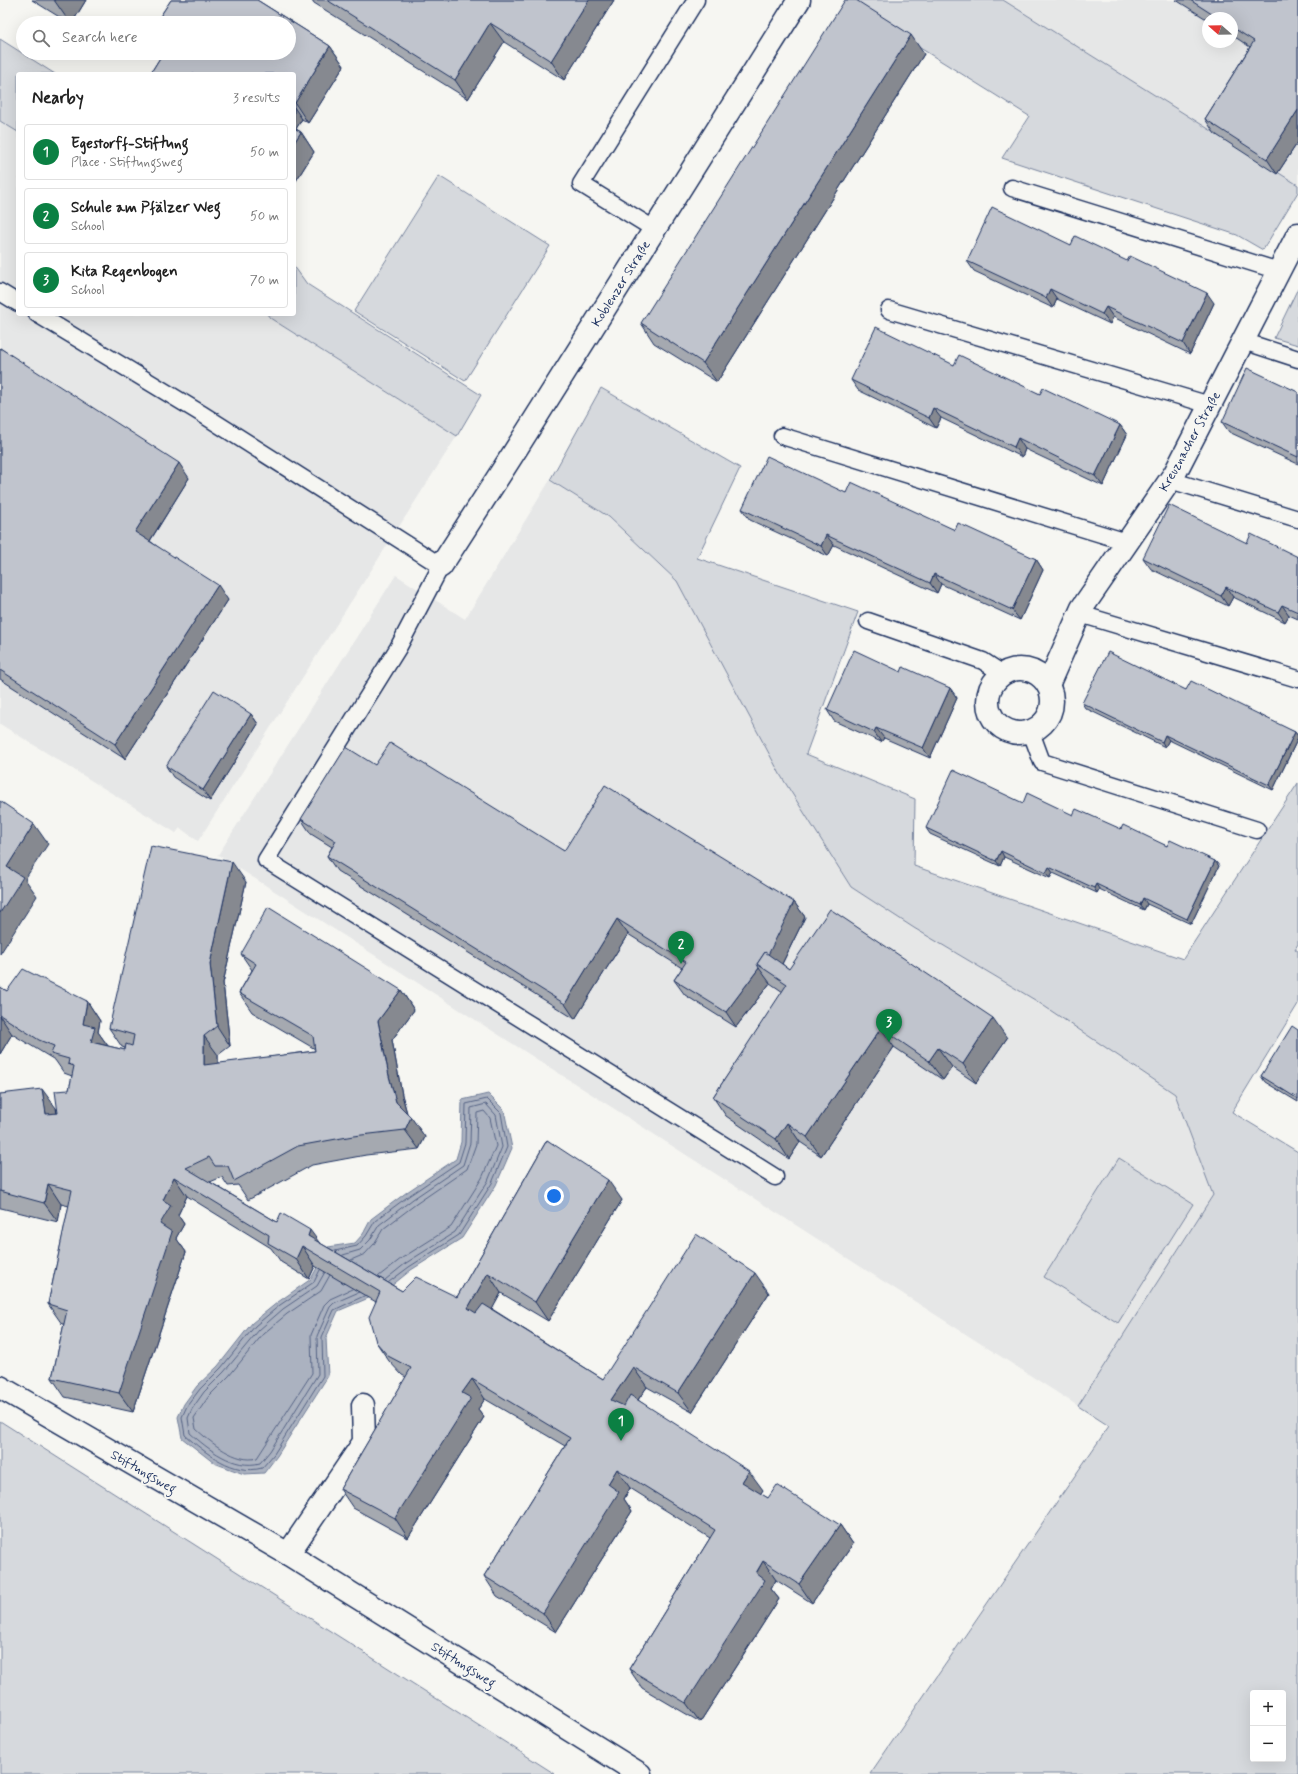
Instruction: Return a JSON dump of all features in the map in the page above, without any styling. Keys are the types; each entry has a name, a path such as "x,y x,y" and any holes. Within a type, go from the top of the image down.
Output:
{"street":[{"name":"Koblenzer Straße","path":"441,566 514,454 799,0"},
{"name":"Kreuznacher Straße","path":"1048,685 1082,608 1170,480 1298,234"},
{"path":"1019,669 1036,673 1048,685 1053,703 1046,721 1031,732 1013,733 998,725 989,709 990,690 1003,674 1019,669"},
{"name":"Stiftungsweg","path":"0,1387 288,1554 640,1774"},
{"path":"288,1554 364,1442 363,1405"}],"lane":[{"path":"654,229 581,184 696,0"},
{"path":"1012,188 1279,271"},
{"path":"0,292 16,301"},
{"path":"889,310 1210,405"},
{"path":"40,316 202,414 441,566 398,648 266,860 775,1176"},
{"path":"1243,341 1298,359"},
{"path":"782,436 1127,542"},
{"path":"1170,480 1298,519"},
{"path":"1080,614 1298,679"},
{"path":"868,621 983,661 1003,674"},
{"path":"1031,732 1042,762 1257,830"}],"shaded area":[{"path":"1003,0 1298,0 1298,185"},
{"path":"1003,0 1298,185 1298,192 1263,250 1237,235 1002,158 1029,116 845,1"},
{"path":"0,39 16,49 16,60 33,60 52,72 16,72 16,131 0,121"},
{"path":"0,121 16,131 16,316 268,316 457,436 198,841 180,828 176,833 0,724"},
{"path":"439,176 550,246 465,381 354,311"},
{"path":"296,269 307,284 481,395 457,436 268,316 296,316"},
{"path":"1298,288 1298,345 1274,338"},
{"path":"601,388 740,468 697,558 858,612 806,754 915,799 914,866 1183,959 1298,783 1298,944 1295,949 1298,951 1298,1004 1232,1112 1298,1152 1298,1774 870,1774 1109,1426 1078,1406 1213,1195 1175,1094 1035,1000 914,928 851,887 781,776 677,581 609,517 550,480"},
{"path":"550,480 609,517 677,581 781,776 851,887 914,928 1035,1000 1175,1094 1213,1195 1078,1406 218,855 396,575 465,619"},
{"path":"1119,1158 1193,1204 1118,1323 1044,1277"},
{"path":"0,1421 555,1774 0,1774"}],"water":[{"path":"488,1094 504,1110 512,1148 496,1185 462,1238 411,1270 385,1291 338,1311 326,1338 328,1376 277,1456 264,1473 244,1474 214,1463 182,1438 178,1417 184,1404 197,1386 218,1366 252,1323 278,1302 311,1279 328,1247 355,1243 363,1234 371,1219 407,1192 456,1159 461,1142 462,1100"}],"building":[{"path":"171,0 257,0 282,16 160,16"},
{"path":"327,0 589,0 551,61 490,23 455,80"},
{"path":"845,0 856,0 911,35 703,363 641,323"},
{"path":"1190,0 1298,0 1298,110 1267,159 1205,119 1254,41 1238,31 1238,12 1209,12"},
{"path":"296,25 330,46 296,101 296,72 151,72 159,60 296,60"},
{"path":"296,129 301,132 296,140"},
{"path":"992,207 1071,245 1075,236 1127,261 1130,256 1207,293 1183,343 1106,307 1102,314 1050,289 1046,298 967,261"},
{"path":"876,327 954,365 959,355 1040,394 1043,388 1120,425 1095,476 1018,438 1014,447 933,408 929,418 851,380"},
{"path":"0,348 179,463 135,532 218,585 115,744 0,670"},
{"path":"1247,368 1298,392 1298,457 1222,422"},
{"path":"767,456 846,493 851,482 955,530 958,523 1036,559 1012,610 934,574 930,583 826,535 821,546 742,509"},
{"path":"1169,505 1247,543 1251,534 1298,557 1298,612 1282,605 1278,612 1226,587 1221,596 1143,558"},
{"path":"854,650 901,672 903,667 950,688 923,748 876,728 874,732 827,710"},
{"path":"1108,652 1186,690 1191,681 1295,732 1269,785 1165,735 1162,742 1082,703"},
{"path":"214,690 251,714 203,790 166,766"},
{"path":"390,743 564,851 605,785 794,902 768,955 765,952 757,964 759,968 726,1012 674,980 686,962 617,919 565,1004 327,856 336,841 301,819 346,747 375,765"},
{"path":"953,770 1023,803 1027,793 1073,815 1076,809 1121,829 1123,825 1167,846 1170,840 1215,861 1187,919 1143,898 1140,905 1096,884 1094,888 1049,867 1046,873 1001,851 996,861 926,828"},
{"path":"0,801 34,824 7,867 23,877 0,913"},
{"path":"151,846 232,862 210,964 217,1026 204,1036 204,1065 315,1051 313,1036 239,993 256,964 241,954 268,907 401,990 378,1021 396,1102 411,1117 405,1130 353,1136 298,1146 234,1181 228,1166 215,1166 209,1157 186,1168 277,1222 281,1213 310,1230 308,1236 402,1291 416,1277 457,1297 547,1140 608,1180 535,1302 488,1273 468,1308 476,1313 483,1304 603,1379 696,1234 755,1273 678,1393 633,1367 611,1400 624,1406 630,1395 749,1471 742,1482 768,1498 777,1485 840,1525 799,1584 763,1561 756,1573 765,1580 686,1703 629,1669 715,1530 617,1469 608,1484 619,1492 543,1613 484,1576 570,1438 472,1379 462,1393 471,1398 395,1518 340,1489 411,1368 388,1356 376,1342 369,1317 380,1292 302,1246 296,1259 268,1243 269,1235 174,1177 163,1200 171,1205 160,1224 172,1232 119,1393 52,1378 67,1310 48,1304 72,1190 48,1184 44,1203 0,1191 0,1094 42,1089 46,1114 58,1113 55,1091 69,1090 74,1066 68,1064 69,1059 51,1054 54,1046 39,1040 0,1015 0,987 7,991 23,969 87,1001 83,1024 95,1027 91,1042 125,1050 126,1044 132,1046 134,1035 109,1028"},
{"path":"830,909 993,1018 963,1064 938,1048 929,1061 881,1028 807,1137 787,1123 776,1139 713,1097 787,984 757,964 765,952 789,969"},
{"path":"1292,1026 1298,1030 1298,1099 1261,1076"}],"place":[{"name":"Schule am Pfälzer Weg","path":"681,964"},
{"name":"Kita Regenbogen","path":"889,1042"},
{"name":"Egestorff-Stiftung","path":"621,1441"}]}
